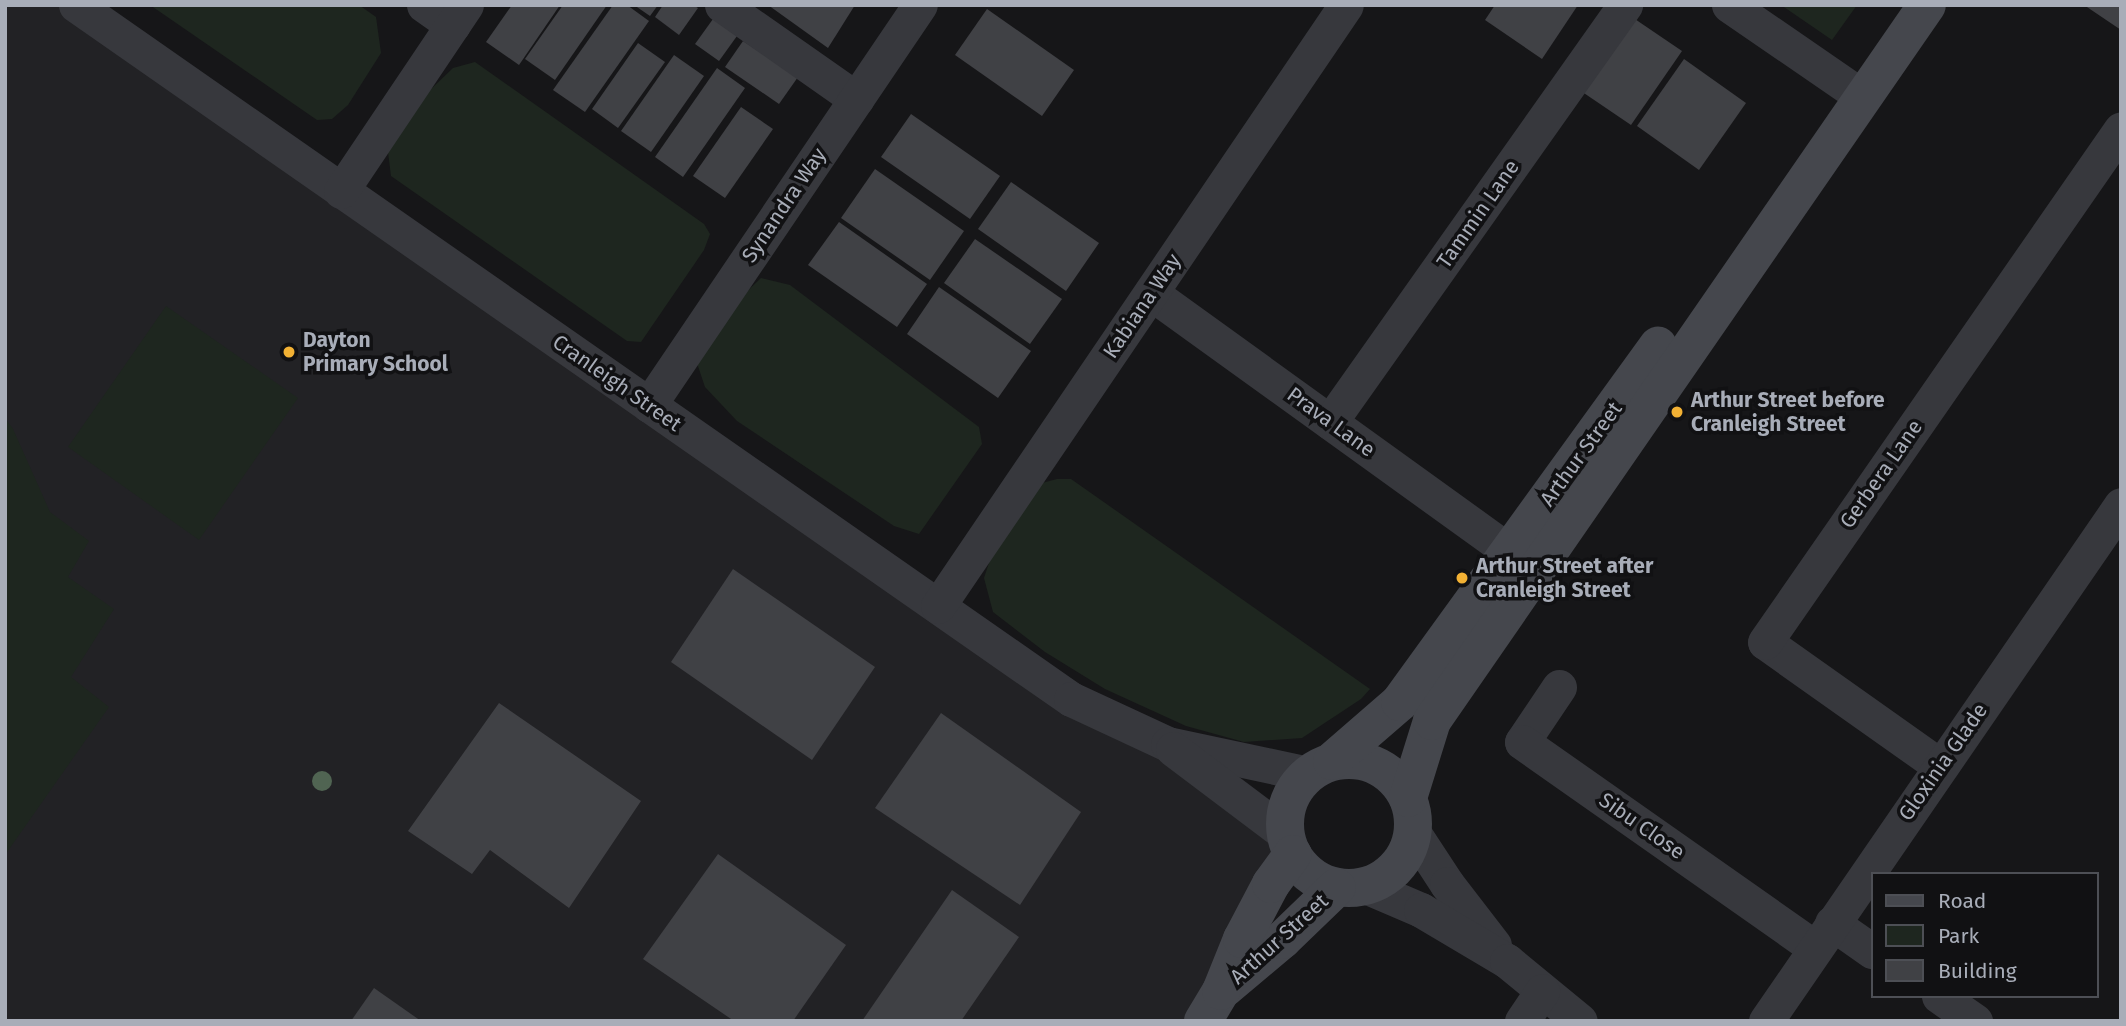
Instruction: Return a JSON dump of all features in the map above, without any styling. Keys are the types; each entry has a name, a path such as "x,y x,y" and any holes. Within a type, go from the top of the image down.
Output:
{"street":[{"name":"Cranleigh Street","path":"76,5 1071,699 1168,744 1289,844"},
{"path":"341,191 459,15 424,5"},
{"path":"722,5 856,99"},
{"name":"Synandra Way","path":"649,405 920,5"},
{"name":"Kabiana Way","path":"939,606 1346,5"},
{"name":"Tammin Lane","path":"1330,422 1625,5"},
{"path":"1730,5 1863,97"},
{"name":"Arthur Street","path":"1410,815 1432,721 1828,144 1927,5"},
{"name":"Gerbera Lane","path":"1940,766 1765,642 2121,129"},
{"name":"Arthur Street","path":"1320,768 1400,702 1743,230 1828,144"},
{"name":"Prava Lane","path":"1151,293 1510,552"},
{"name":"Gloxinia Glade","path":"1766,1021 2121,505"},
{"name":"Sibu Close","path":"1559,687 1522,742 1824,936"},
{"name":"Cranleigh Street","path":"1168,744 1320,768"},
{"path":"1507,961 1447,884 1410,815 1395,779 1377,766 1355,760 1320,768 1291,795 1285,821 1289,844 1311,875 1421,910 1507,961 1580,1021"},
{"path":"1351,886 1377,882 1397,866 1405,855 1410,815"},
{"name":"Arthur Street","path":"1212,1006 1289,844"},
{"name":"Arthur Street","path":"1212,1006 1282,940 1351,886"},
{"path":"1824,936 1870,950"},
{"path":"1522,1021 1542,991"},
{"path":"1942,998 1975,1021"}],"shaded area":[{"name":"Dayton Primary School","path":"5,5 76,5 1168,744 1293,854 1203,1021 5,1021"}],"green space":[{"path":"150,5 359,5 376,17 381,53 348,105 332,119 317,120"},
{"path":"1781,5 1857,5 1832,40"},
{"path":"475,62 704,224 710,234 704,250 641,342 627,341 391,176 388,152 428,92 453,68"},
{"path":"761,278 790,285 979,427 982,444 919,534 894,526 737,421 705,387 697,363 738,300"},
{"path":"166,306 298,398 199,540 68,447"},
{"path":"5,418 13,429 50,512 89,541 68,577 114,609 71,677 109,707 5,855"},
{"path":"1071,479 1370,689 1361,699 1302,738 1244,742 1186,726 1105,689 1045,652 993,612 984,578 991,557 1042,483"}],"building":[{"path":"512,5 560,5 519,65 486,42"},
{"path":"563,5 607,5 555,80 525,59"},
{"path":"613,5 627,5 649,21 585,112 553,90"},
{"path":"634,5 658,5 650,16"},
{"path":"663,5 693,5 698,8 679,35 655,17"},
{"path":"768,5 855,5 828,48"},
{"path":"1495,5 1578,5 1542,59 1485,20"},
{"path":"2084,5 2121,5 2121,30"},
{"path":"987,9 1074,70 1042,116 955,55"},
{"path":"1626,13 1682,51 1631,125 1575,87"},
{"path":"713,19 737,36 719,61 695,44"},
{"path":"743,41 798,77 779,104 725,67"},
{"path":"638,43 665,62 618,128 592,109"},
{"path":"674,55 704,76 651,152 621,131"},
{"path":"1684,59 1746,103 1699,170 1637,126"},
{"path":"717,68 745,88 683,177 655,157"},
{"path":"741,107 773,129 725,198 693,176"},
{"path":"911,114 1000,176 970,219 881,157"},
{"path":"875,169 964,231 930,280 841,218"},
{"path":"1011,182 1099,243 1066,291 978,229"},
{"path":"839,222 927,284 897,327 808,265"},
{"path":"975,239 1062,299 1030,344 944,283"},
{"path":"939,287 1031,351 998,398 907,334"},
{"path":"733,569 875,667 812,760 671,662"},
{"path":"499,703 641,801 569,908 490,850 472,874 408,831"},
{"path":"941,713 1081,812 1020,905 875,808"},
{"path":"718,854 846,945 793,1021 734,1021 643,959"},
{"path":"952,890 1019,937 961,1021 862,1021"},
{"path":"374,988 421,1021 351,1021"}],"place":[{"name":"Dayton Primary School","path":"289,352"},
{"name":"Arthur Street before Cranleigh Street","path":"1677,412"},
{"name":"Arthur Street after Cranleigh Street","path":"1462,578"}]}
